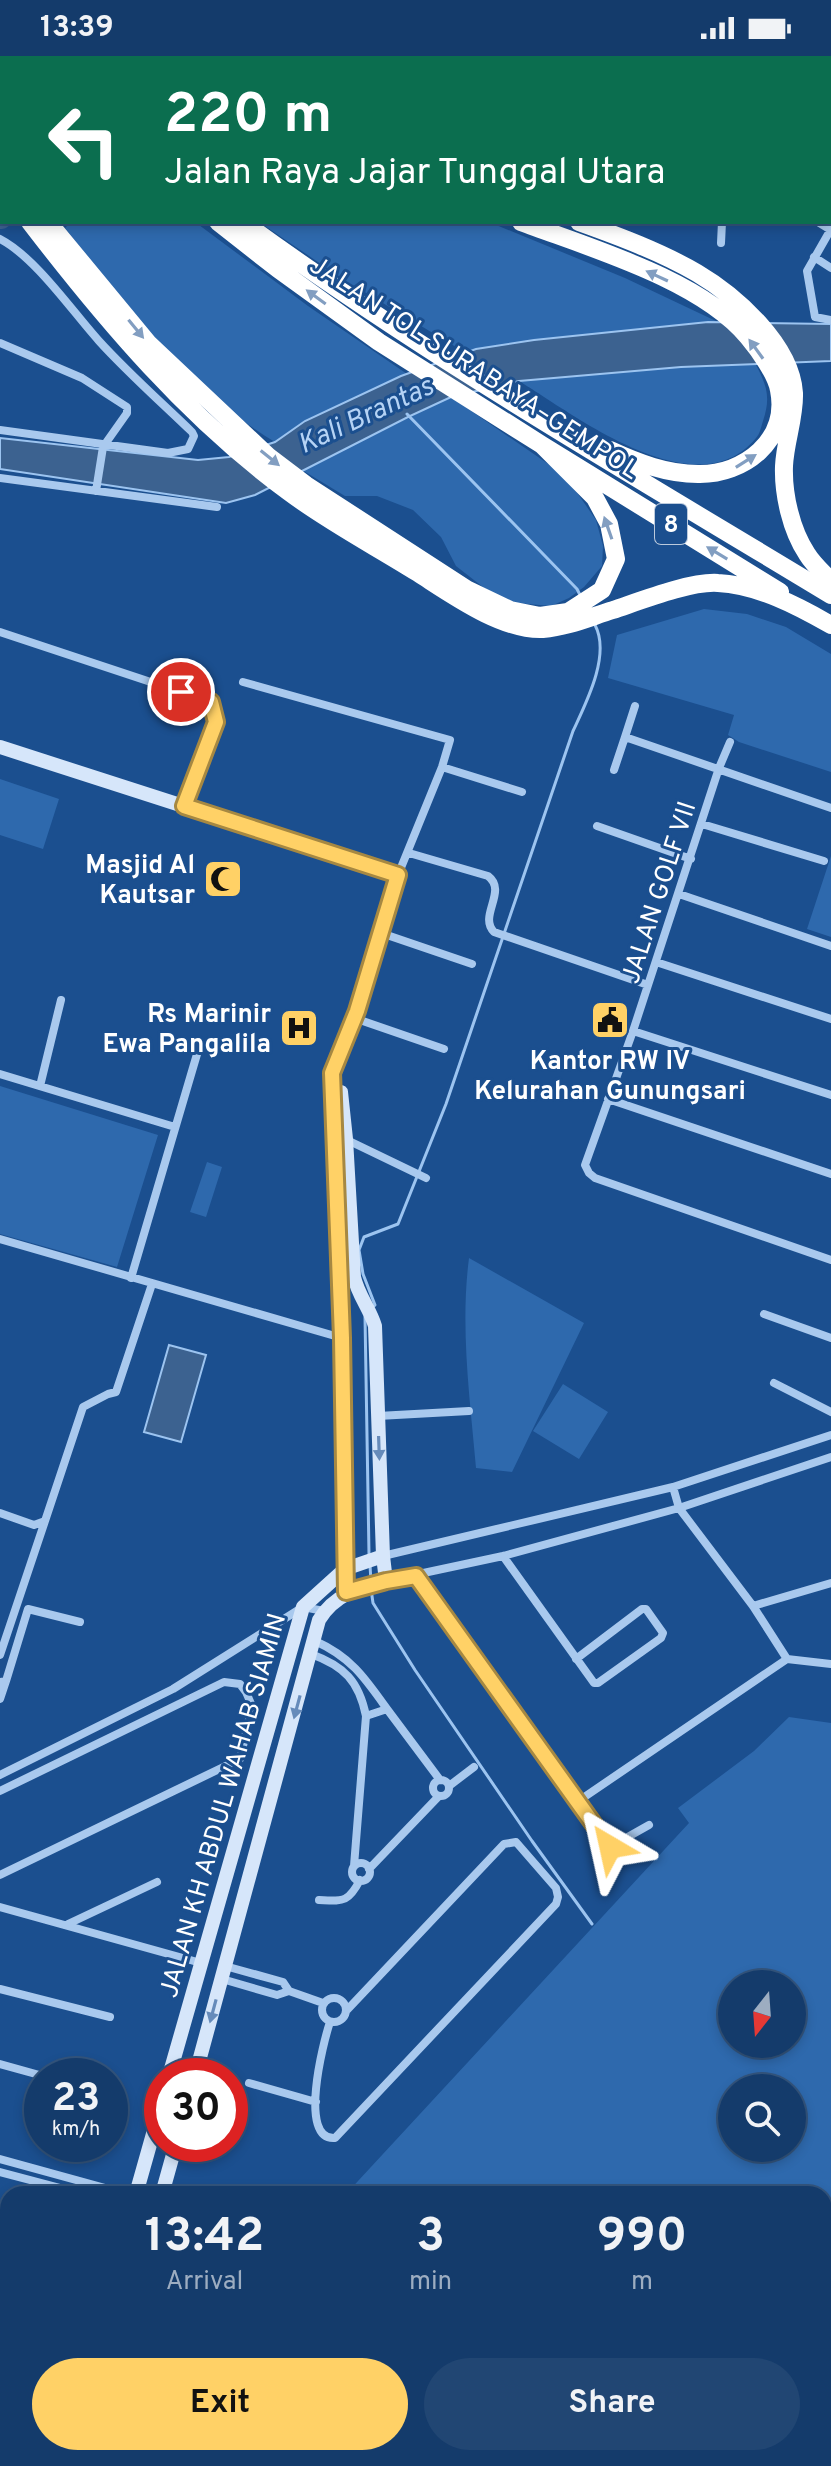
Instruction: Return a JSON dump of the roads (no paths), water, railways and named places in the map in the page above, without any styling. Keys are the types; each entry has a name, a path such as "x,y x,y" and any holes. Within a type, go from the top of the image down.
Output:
{"highway":[{"name":"JALAN TOL SURABAYA–GEMPOL","path":"221,224 379,342 831,624"},
{"name":"JALAN TOL SURABAYA–GEMPOL","path":"246,224 293,259 523,408 831,595"},
{"path":"526,224 625,261 689,291 725,315 747,335 794,396 784,467 786,497 794,526 807,554 831,581"},
{"path":"542,420 626,457 671,472 701,474 730,470 753,459 767,444 786,385 774,342 745,311 697,273 584,224"},
{"path":"41,225 148,343 269,457 298,489"},
{"path":"77,268 137,353 217,432 458,598 496,618 541,629 573,617 603,613 677,590 717,582 797,606 831,624"},
{"path":"542,445 595,498 609,524 616,559 602,590 573,617"}],"main road":[{"path":"0,747 398,875 354,1018 332,1073 340,1138 354,1277 375,1326 378,1416 382,1582 349,1592 340,1138"},
{"path":"347,1568 380,1557"},
{"name":"JALAN KH ABDUL WAHAB SIAMIN","path":"174,2058 303,1607 347,1568"},
{"name":"JALAN KH ABDUL WAHAB SIAMIN","path":"200,2058 319,1620 324,1611 349,1592"},
{"path":"227,1874 237,1882 249,1880"},
{"path":"218,1905 231,1902 241,1911"},
{"path":"138,2186 145,2162"},
{"path":"164,2186 171,2162"}],"street":[{"path":"721,243 722,224"},
{"path":"831,229 807,275 814,315 831,320"},
{"path":"0,239 32,265 130,373 192,432 194,440 188,449 168,453 0,430"},
{"path":"814,257 831,268"},
{"path":"50,285 77,268"},
{"path":"0,343 82,378 127,407 127,413 104,446 96,488"},
{"path":"0,478 96,488 217,507"},
{"path":"0,632 211,702 216,722 184,806"},
{"path":"243,682 450,740 398,875"},
{"path":"614,770 635,706"},
{"path":"625,737 831,808"},
{"name":"JALAN GOLF VII","path":"730,742 585,1165 595,1178 831,1260"},
{"path":"442,767 522,792"},
{"path":"702,824 824,861"},
{"path":"597,826 691,859"},
{"path":"409,853 493,880 496,888 488,922 489,929 494,932 648,985"},
{"path":"679,894 831,946"},
{"path":"381,933 472,964"},
{"path":"656,962 831,1019"},
{"path":"40,1086 61,1000"},
{"path":"354,1018 444,1049"},
{"path":"633,1031 831,1095"},
{"path":"131,1278 200,1044"},
{"path":"0,1074 175,1127"},
{"path":"608,1099 831,1174"},
{"path":"340,1138 426,1178"},
{"path":"0,1239 342,1338"},
{"path":"0,1655 83,1407 116,1392 152,1284"},
{"path":"764,1314 831,1338"},
{"path":"774,1383 831,1412"},
{"path":"378,1416 469,1411"},
{"path":"380,1557 673,1487 831,1435"},
{"path":"382,1582 503,1556 679,1508 831,1457"},
{"path":"673,1487 679,1508 753,1606 787,1659"},
{"path":"0,1513 34,1525 45,1521"},
{"path":"503,1556 576,1659 594,1683 661,1638 663,1633 646,1609 642,1609 576,1659"},
{"path":"416,1576 610,1847 649,1825"},
{"path":"753,1606 831,1583"},
{"path":"0,1775 173,1689 303,1607 324,1611"},
{"path":"0,1699 28,1609 80,1622"},
{"path":"313,1647 337,1651 354,1665 440,1780 446,1781 449,1786"},
{"path":"313,1647 346,1673 362,1697 366,1716 352,1873 360,1880"},
{"path":"577,1802 787,1659 831,1664"},
{"path":"0,1791 224,1682 240,1684 251,1701 240,1759 0,1875"},
{"path":"366,1716 387,1709"},
{"path":"319,1900 341,1901 348,1898 360,1880 366,1879 369,1869 439,1796 445,1795 449,1786 474,1767"},
{"path":"439,1796 433,1786 440,1780"},
{"path":"330,2022 321,2048 317,2127 327,2138 335,2138 556,1904 556,1888 516,1842 504,1844 347,2010 344,2018 330,2022 322,2014 323,2003 330,1998 338,1998 347,2010"},
{"path":"354,1866 363,1863 369,1869"},
{"path":"67,1925 157,1882"},
{"path":"0,1901 3,1908 201,1963"},
{"path":"224,1972 283,1982 289,1991 323,2003"},
{"path":"224,1972 277,1995 289,1991"},
{"path":"0,1989 110,2017"},
{"path":"0,2064 24,2071"},
{"path":"249,2083 316,2102"},
{"path":"0,2159 98,2186"},
{"path":"34,2181 37,2169"},
{"path":"0,2172 53,2186"},
{"path":"70,2186 72,2179"}],"water":[{"name":"Kali Brantas","path":"708,322 831,324 831,361 681,367 519,381 451,397 255,495 226,503 0,469 0,438 198,460 229,457 275,442 305,421 401,376 476,349"},
{"path":"169,1345 206,1355 181,1442 144,1432"}],"waterway":[{"name":"Kali Brantas","path":"407,414 577,589 581,597"},
{"path":"371,1308 375,1305 363,1274 359,1250 364,1237 398,1224 446,1104 573,731 595,679 600,650 595,625"},
{"path":"365,1317 369,1554"},
{"path":"370,1565 371,1582"},
{"path":"371,1589 373,1603 415,1670 592,1924"}],"place":[{"name":"Masjid Al Kautsar","path":"223,879"},
{"name":"Kantor RW IV Kelurahan Gunungsari","path":"610,1020"},
{"name":"Rs Marinir Ewa Pangalila","path":"299,1028"}]}
